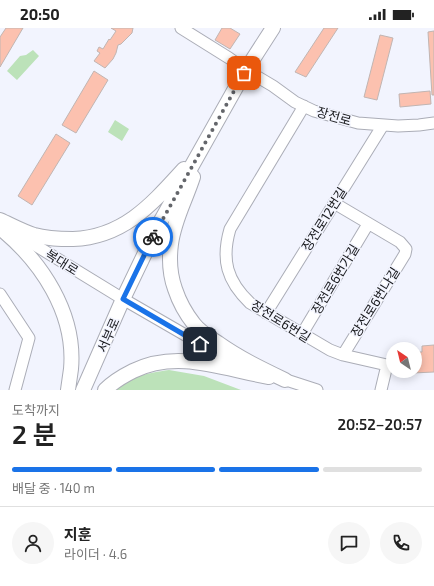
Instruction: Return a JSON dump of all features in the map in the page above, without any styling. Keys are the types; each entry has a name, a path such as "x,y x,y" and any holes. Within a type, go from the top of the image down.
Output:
{"main road":[{"name":"서부로","path":"83,390 123,299 158,226 246,70 273,28"},
{"path":"0,220 34,234 49,238 64,239 96,237 126,223 138,215 159,197 200,151"},
{"path":"200,151 188,192 175,226 171,244 170,265 178,297 194,324 204,334 246,361 285,380"},
{"path":"0,228 24,249 40,269 64,314 71,351 71,368 68,390"},
{"path":"105,390 125,375 138,368 169,360 206,363 242,373 285,380"}],"street":[{"name":"장전로","path":"181,28 246,70 274,86 295,102 332,117 358,123 383,125 419,125 434,123"},
{"name":"장전로6번길","path":"304,106 230,229 226,243 226,265 241,294 250,303 266,313 330,350 343,355 387,365 381,390"},
{"name":"장전로12번길","path":"266,313 383,125"},
{"path":"334,203 368,224"},
{"name":"복대로","path":"0,224 123,299 225,358 250,369 317,390"},
{"name":"장전로6번나길","path":"343,355 406,254 406,249 400,242 368,224"},
{"name":"장전로6번가길","path":"302,334 368,224"},
{"path":"0,294 29,338 15,390"}],"green space":[{"path":"33,50 39,56 17,80 7,71 20,56 26,55"},
{"path":"115,120 129,129 122,141 108,132"},
{"path":"169,370 204,376 241,390 115,390 134,378 154,372"}],"building":[{"path":"6,28 23,28 0,67 0,37"},
{"path":"111,28 133,28 132,33 118,45 113,59 105,68 94,61 100,53 97,51 99,47 103,49 116,31"},
{"path":"222,28 230,28 240,34 230,49 215,40"},
{"path":"324,28 338,28 306,77 295,72"},
{"path":"434,31 434,95 432,95 428,32"},
{"path":"380,35 393,38 377,100 364,97"},
{"path":"94,71 108,80 76,133 62,125"},
{"path":"430,91 431,104 400,107 399,94"},
{"path":"56,134 70,143 32,205 18,196"},
{"path":"434,345 434,372 422,373 422,346"}],"way so far":[{"path":"153,237 244,73"}],"route":[{"path":"153,237 123,299 200,344"}]}
